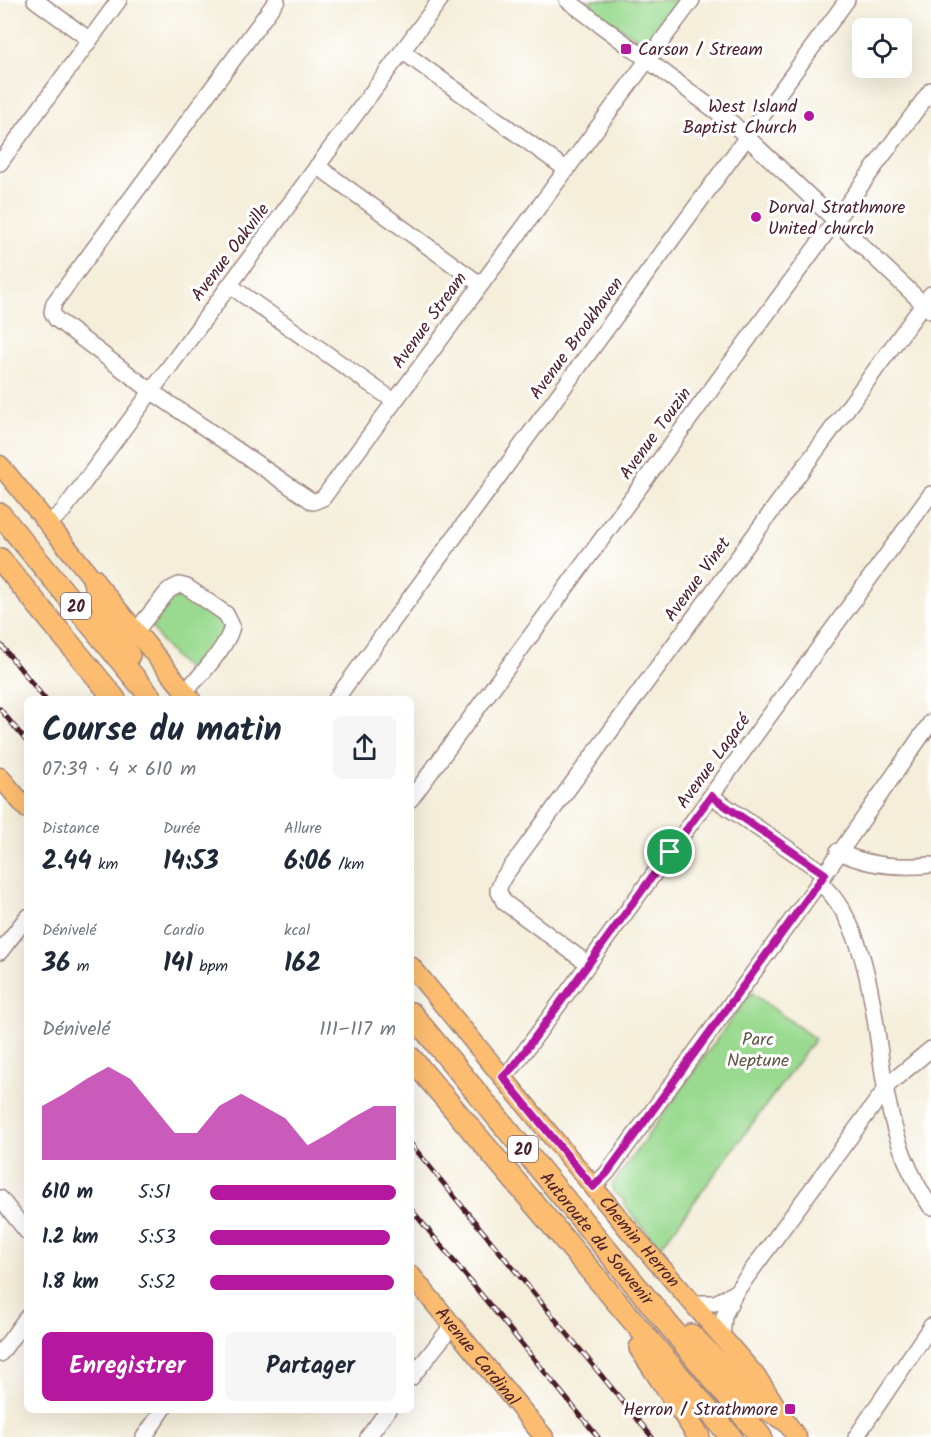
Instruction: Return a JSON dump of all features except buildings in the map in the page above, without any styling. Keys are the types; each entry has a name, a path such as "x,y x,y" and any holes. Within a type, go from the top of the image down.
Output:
{"highway":[{"name":"20","path":"0,514 152,696"},
{"name":"20","path":"0,558 114,696"},
{"path":"93,579 106,615 152,696"},
{"name":"Autoroute du Souvenir","path":"414,1016 761,1437"},
{"name":"Autoroute du Souvenir","path":"414,1062 589,1273 730,1437"},
{"path":"589,1273 699,1437"},
{"path":"636,1285 728,1369 763,1407 783,1419"}],"main road":[{"path":"0,465 188,695"},
{"path":"0,777 24,805"},
{"name":"Chemin Herron","path":"414,970 593,1187 773,1398 783,1419 797,1437"},
{"name":"Avenue Cardinal","path":"414,1279 544,1437"}],"street":[{"path":"35,0 90,40"},
{"path":"0,163 119,0"},
{"path":"151,391 56,319 52,312 54,303 277,0"},
{"name":"Avenue Oakville","path":"48,524 63,511 440,0"},
{"path":"567,0 649,59 747,137 836,221 929,303"},
{"name":"Avenue Stream","path":"151,391 313,502 323,498 692,0"},
{"name":"Avenue Brookhaven","path":"338,696 847,0"},
{"path":"402,51 567,170"},
{"name":"Avenue Touzin","path":"414,795 931,90"},
{"path":"317,166 480,284"},
{"path":"229,285 394,401"},
{"name":"Avenue Vinet","path":"588,964 504,902 498,891 510,868 929,303"},
{"name":"Avenue Lagacé","path":"503,1077 514,1066 931,494"},
{"path":"136,631 169,590 179,585 187,587 229,617 232,626 229,636 188,695"},
{"path":"593,1187 607,1173 822,878 838,851 931,722"},
{"path":"711,796 822,878 855,933 868,987 886,1089 908,1170 931,1208"},
{"path":"838,851 861,862 910,867 931,865"},
{"path":"0,952 24,920"},
{"path":"722,1337 724,1316 735,1293 886,1089 899,1073 931,1049"},
{"path":"0,1198 24,1228"},
{"path":"692,1303 715,1303 735,1293"},
{"path":"0,1354 24,1321"},
{"path":"414,1374 452,1326"},
{"path":"856,1437 931,1326"},
{"path":"144,1437 161,1413"},
{"path":"368,1437 386,1413"}],"green space":[{"path":"578,0 685,0 649,46"},
{"path":"181,592 222,620 223,626 214,649 191,672 170,652 152,626 174,595"},
{"name":"Parc Neptune","path":"751,992 815,1039 660,1248 623,1203 626,1201 613,1192 612,1185"}],"railway":[{"path":"0,644 43,696"},
{"path":"0,709 24,738"},
{"path":"414,1148 652,1437"},
{"path":"414,1213 598,1437"}],"place":[{"name":"Carson / Stream","path":"626,49"},
{"name":"West Island Baptist Church","path":"809,116"},
{"name":"Dorval Strathmore United church","path":"756,217"},
{"name":"Herron / Strathmore","path":"790,1409"}],"route":[{"path":"711,796 825,874 607,1173 593,1187 503,1077 514,1066 670,852 711,796"}]}
